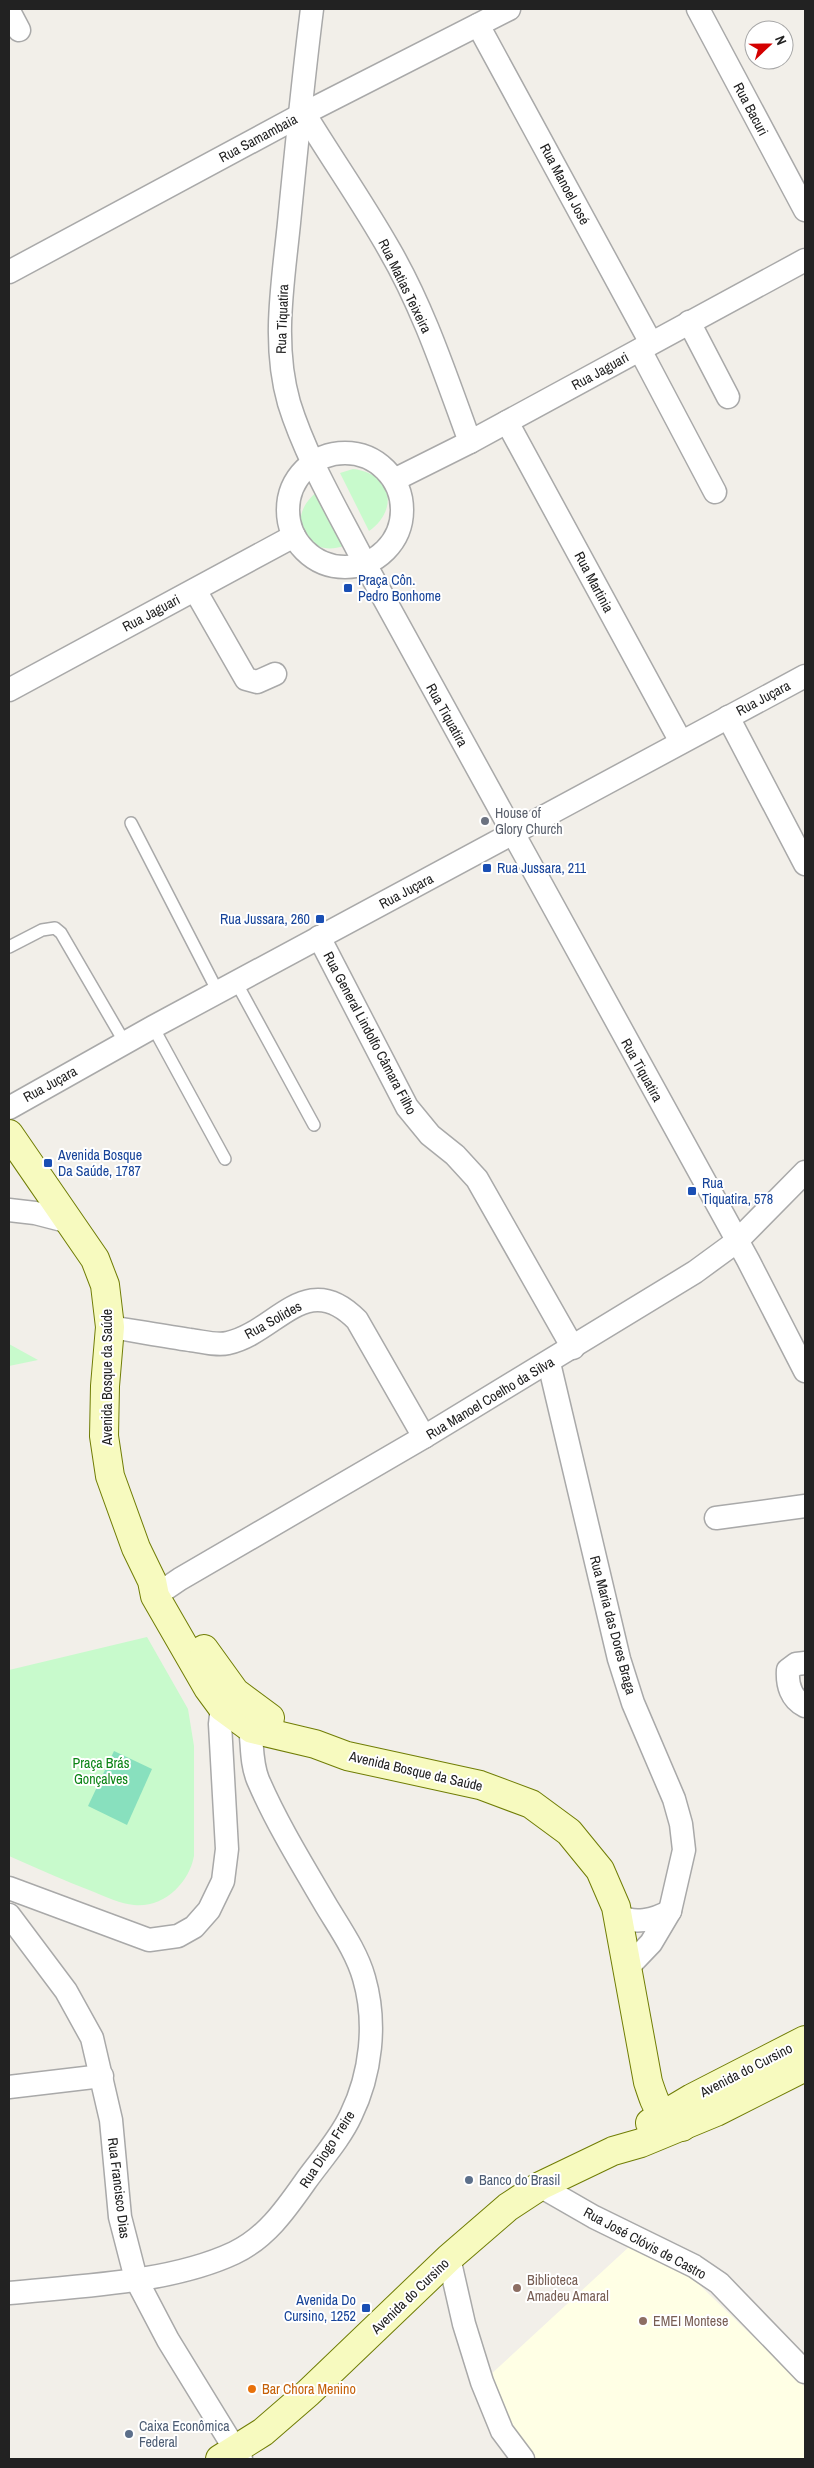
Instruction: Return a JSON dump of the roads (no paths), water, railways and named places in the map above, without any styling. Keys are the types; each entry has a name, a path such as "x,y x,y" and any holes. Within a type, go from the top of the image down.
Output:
{"street":[{"name":"Rua Tiquatira","path":"312,9 279,322 279,356 290,404 312,462 365,564 736,1242 800,1349 805,1371"},
{"name":"Rua Samambaia","path":"9,272 302,115 509,9"},
{"name":"Rua Bacuri","path":"698,9 805,210"},
{"name":"Rua Manoel José","path":"478,25 645,346 715,492"},
{"name":"Rua Matias Teixeira","path":"302,115 400,269 423,319 470,442"},
{"name":"Rua Jaguari","path":"394,480 470,442 805,260"},
{"path":"689,322 728,396"},
{"name":"Rua Martinia","path":"507,422 681,742"},
{"path":"334,454 358,454 379,464 394,480 402,505 398,530 386,550 365,564 350,568 327,565 308,554 294,536 288,516 289,496 298,477 312,462 334,454"},
{"name":"Rua Jaguari","path":"9,690 294,536"},
{"path":"195,590 246,679 257,682 275,674"},
{"name":"Rua Juçara","path":"9,1108 153,1027 805,676"},
{"path":"728,717 805,864"},
{"name":"Rua General Lindolfo Câmara Filho","path":"319,937 407,1107 430,1135 455,1155 477,1179 573,1348"},
{"name":"Avenida Bosque da Saúde","path":"9,1134 66,1221 95,1259 105,1286 110,1327 105,1386 104,1436 110,1476 136,1548 157,1589 252,1729 315,1744 347,1756 480,1785 531,1804 569,1832 600,1870 618,1915 648,2082 656,2106 672,2121"},
{"name":"Rua Manoel Coelho da Silva","path":"157,1589 424,1437 549,1363 695,1272 736,1242 805,1172"},
{"path":"9,1210 35,1213 66,1221"},
{"name":"Rua Solides","path":"110,1327 227,1343 303,1302 323,1299 333,1302 347,1310 357,1320 424,1437"},
{"name":"Rua Maria das Dores Braga","path":"549,1363 620,1659 634,1703 674,1799 681,1824 684,1850 670,1911 656,1937 628,1967"},
{"path":"716,1518 805,1506"},
{"path":"801,1663 788,1670 788,1679 795,1698 805,1706"},
{"path":"9,1888 149,1940 178,1936 194,1927 209,1910 223,1881 228,1848 220,1724 233,1699"},
{"name":"Avenida Bosque da Saúde","path":"233,1699 315,1744"},
{"name":"Rua Diogo Freire","path":"9,2294 136,2279 202,2265 234,2253 270,2228 287,2208 350,2117 362,2088 372,2029 370,2003 364,1977 353,1950 288,1840 265,1793 254,1767 252,1729"},
{"path":"224,1790 241,1783 248,1784 265,1793"},
{"path":"618,1915 628,1920 645,1920 670,1911"},
{"name":"Rua Francisco Dias","path":"9,1915 80,2013 92,2038 111,2120 120,2217 136,2279 232,2456"},
{"name":"Avenida do Cursino","path":"672,2121 692,2098 805,2040"},
{"path":"642,2054 668,2082 716,2112"},
{"name":"Avenida do Cursino","path":"232,2456 264,2432 449,2258 508,2207 540,2186 621,2145 672,2121 716,2112 805,2066"},
{"path":"9,2087 102,2076"},
{"path":"621,2145 643,2117 648,2097 648,2082"},
{"name":"Rua José Clóvis de Castro","path":"540,2186 594,2217 686,2261 719,2283 805,2372"},
{"path":"449,2258 464,2324 482,2382 502,2431 523,2459"}],"lane":[{"path":"131,823 227,987 314,1125"},
{"path":"9,947 42,930 55,928 70,949 124,1043"},
{"path":"153,1027 225,1160"}],"place":[{"name":"Praça Côn. Pedro Bonhome","path":"348,588"},
{"name":"House of Glory Church","path":"485,821"},
{"name":"Rua Jussara, 211","path":"487,868"},
{"name":"Rua Jussara, 260","path":"320,919"},
{"name":"Avenida Bosque Da Saúde, 1787","path":"48,1163"},
{"name":"Rua Tiquatira, 578","path":"692,1191"},
{"name":"Banco do Brasil","path":"469,2180"},
{"name":"Biblioteca Amadeu Amaral","path":"517,2288"},
{"name":"Avenida Do Cursino, 1252","path":"366,2308"},
{"name":"EMEI Montese","path":"643,2321"},
{"name":"Bar Chora Menino","path":"252,2389"},
{"name":"Caixa Econômica Federal","path":"129,2434"}],"park label":[{"name":"Praça Brás Gonçalves","path":"101,1772"}]}
